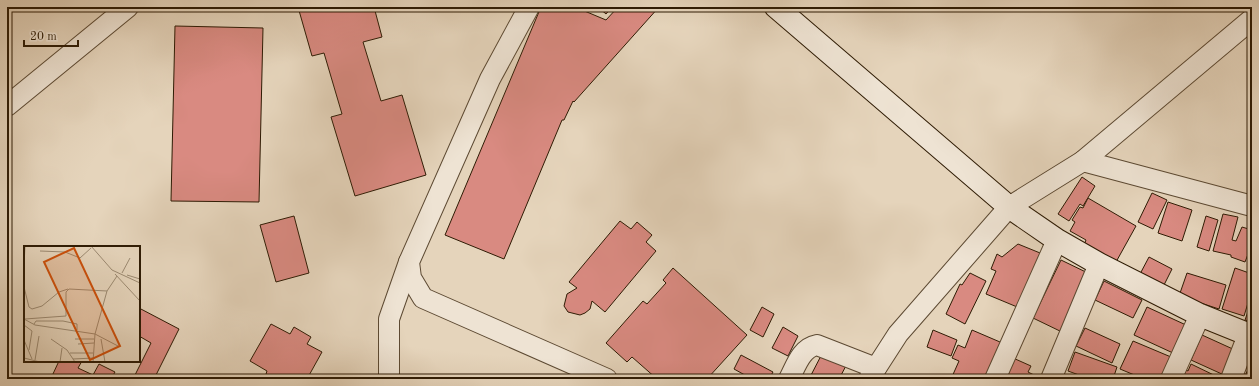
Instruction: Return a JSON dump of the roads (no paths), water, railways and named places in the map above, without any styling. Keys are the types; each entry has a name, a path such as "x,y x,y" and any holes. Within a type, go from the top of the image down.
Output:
{"main road":[{"path":"776,7 1009,207 1057,240 1098,264 1200,315 1250,335"}],"street":[{"path":"7,106 128,7"},
{"path":"389,379 389,319 409,262 490,79 529,7"},
{"path":"789,379 804,352 810,346 817,345 873,374 898,334 1009,207 1083,161 1252,18"},
{"path":"1083,161 1252,206"},
{"path":"995,379 1057,240"},
{"path":"409,262 411,278 416,289 423,298 607,379"},
{"path":"1051,379 1098,264"},
{"path":"1172,379 1200,315"},
{"path":"1231,379 1250,335"}]}
